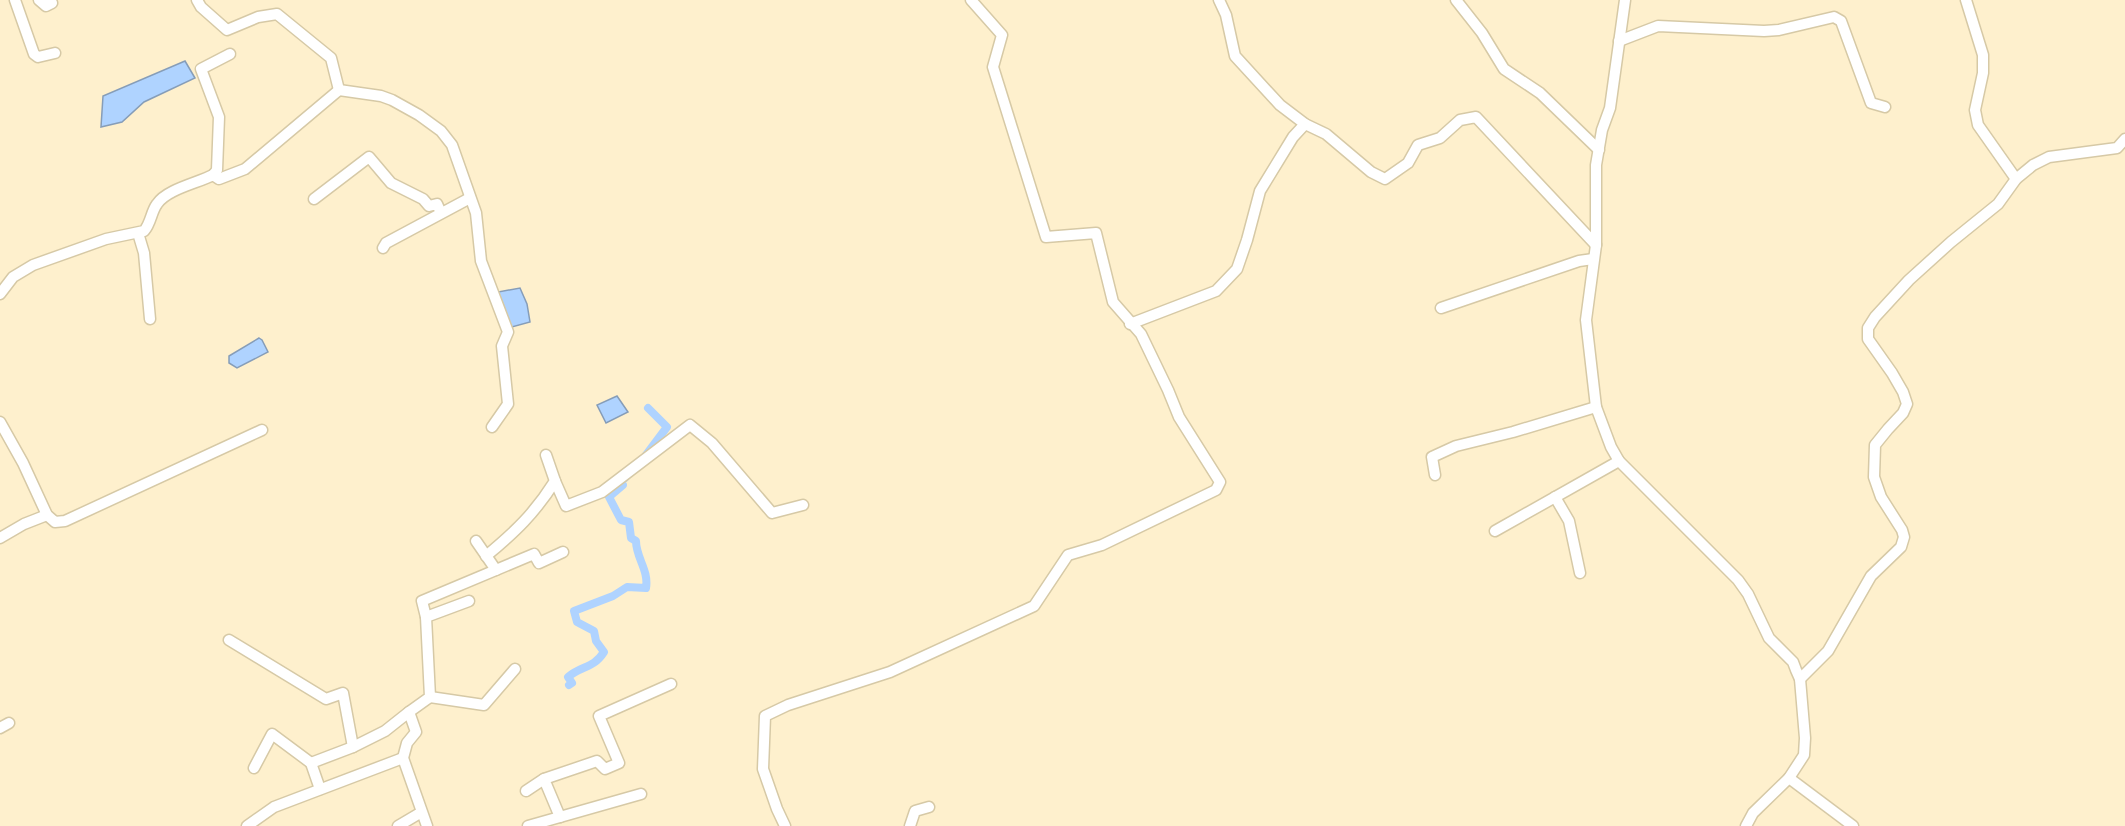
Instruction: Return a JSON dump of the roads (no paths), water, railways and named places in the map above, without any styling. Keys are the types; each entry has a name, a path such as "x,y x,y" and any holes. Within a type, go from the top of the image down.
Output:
{"street":[{"path":"15,0 34,54 38,57 55,53"},
{"path":"39,0 46,6 52,3"},
{"path":"197,0 201,7 227,30 258,17 277,14 331,58 339,90"},
{"path":"785,826 763,769 765,716 788,705 890,672 1034,606 1068,555 1102,545 1216,490 1220,482 1179,417 1141,334 1113,302 1096,233 1046,237 993,68 1002,35 971,0"},
{"path":"1218,0 1226,15 1235,56 1280,105 1305,124 1326,135 1371,172 1385,179 1408,163 1418,145 1440,138 1460,120 1476,117 1596,245"},
{"path":"1456,0 1482,33 1504,69 1540,93 1599,150"},
{"path":"1625,0 1610,108 1596,165 1596,245 1586,320 1596,406 1611,447 1619,461 1738,580 1748,594 1769,638 1793,662 1800,680 1805,738 1804,755 1789,778 1753,813 1746,826"},
{"path":"1966,0 1983,55 1983,73 1975,110 1978,125 2016,179"},
{"path":"1619,40 1658,26 1779,30 1834,17 1841,21 1871,103 1885,106"},
{"path":"0,294 13,277 33,265 106,239 138,233 148,226 156,204 164,197 217,170 219,117 201,69 230,54"},
{"path":"213,174 219,179 245,169 339,90 381,96 392,100 441,131 452,145 476,213 481,261 508,332 501,346 508,404 492,427"},
{"path":"1130,324 1216,291 1237,269 1248,240 1260,191 1293,137 1305,124"},
{"path":"1800,680 1828,651 1871,576 1900,547 1904,537 1881,497 1874,477 1875,445 1903,413 1907,404 1892,373 1868,339 1868,328 1875,316 1909,280 1998,204 2016,179 2033,165 2049,157 2121,152 2125,139"},
{"path":"314,199 369,157 391,183 423,199 429,206 437,204 441,213"},
{"path":"383,248 386,243 470,198"},
{"path":"138,233 144,253 150,319"},
{"path":"1441,308 1580,261 1593,259"},
{"path":"1435,475 1432,457 1456,446 1514,432 1596,406"},
{"path":"0,422 23,463 47,515 55,522 65,522 262,430"},
{"path":"546,455 566,506 602,492 690,425 712,443 772,513 803,505"},
{"path":"1495,531 1619,461"},
{"path":"486,556 540,506 555,481"},
{"path":"1556,497 1569,521 1580,573"},
{"path":"0,538 24,524 47,515"},
{"path":"476,541 496,570"},
{"path":"430,697 426,655 426,617 422,601 534,554 539,563 563,552"},
{"path":"426,617 469,601"},
{"path":"229,640 326,699 343,693 353,747"},
{"path":"310,763 353,747 385,731 430,697 484,705 514,669"},
{"path":"526,791 544,779 597,762 605,769 619,763 599,716 671,684"},
{"path":"409,712 416,732 406,743 403,758 420,813 427,826"},
{"path":"255,768 272,734 310,763 320,789"},
{"path":"248,826 274,807 403,758"},
{"path":"1789,778 1853,826"},
{"path":"544,779 560,817"},
{"path":"528,826 641,794"},
{"path":"909,826 915,811 929,807"},
{"path":"398,826 420,813"}],"water":[{"path":"185,61 195,78 144,102 122,122 101,127 103,96"},
{"path":"520,288 527,304 530,322 508,328 498,292"},
{"path":"259,338 268,352 237,368 229,363 229,356"},
{"path":"617,396 628,412 606,423 597,405"}],"waterway":[{"path":"646,455 667,427 648,408"},
{"path":"569,685 572,683 568,677 596,661 604,652 596,641 594,631 577,622 574,611 613,596 627,587 646,588 646,575 636,541 631,538 629,522 621,520 609,497 623,485 622,481 627,476"}]}
